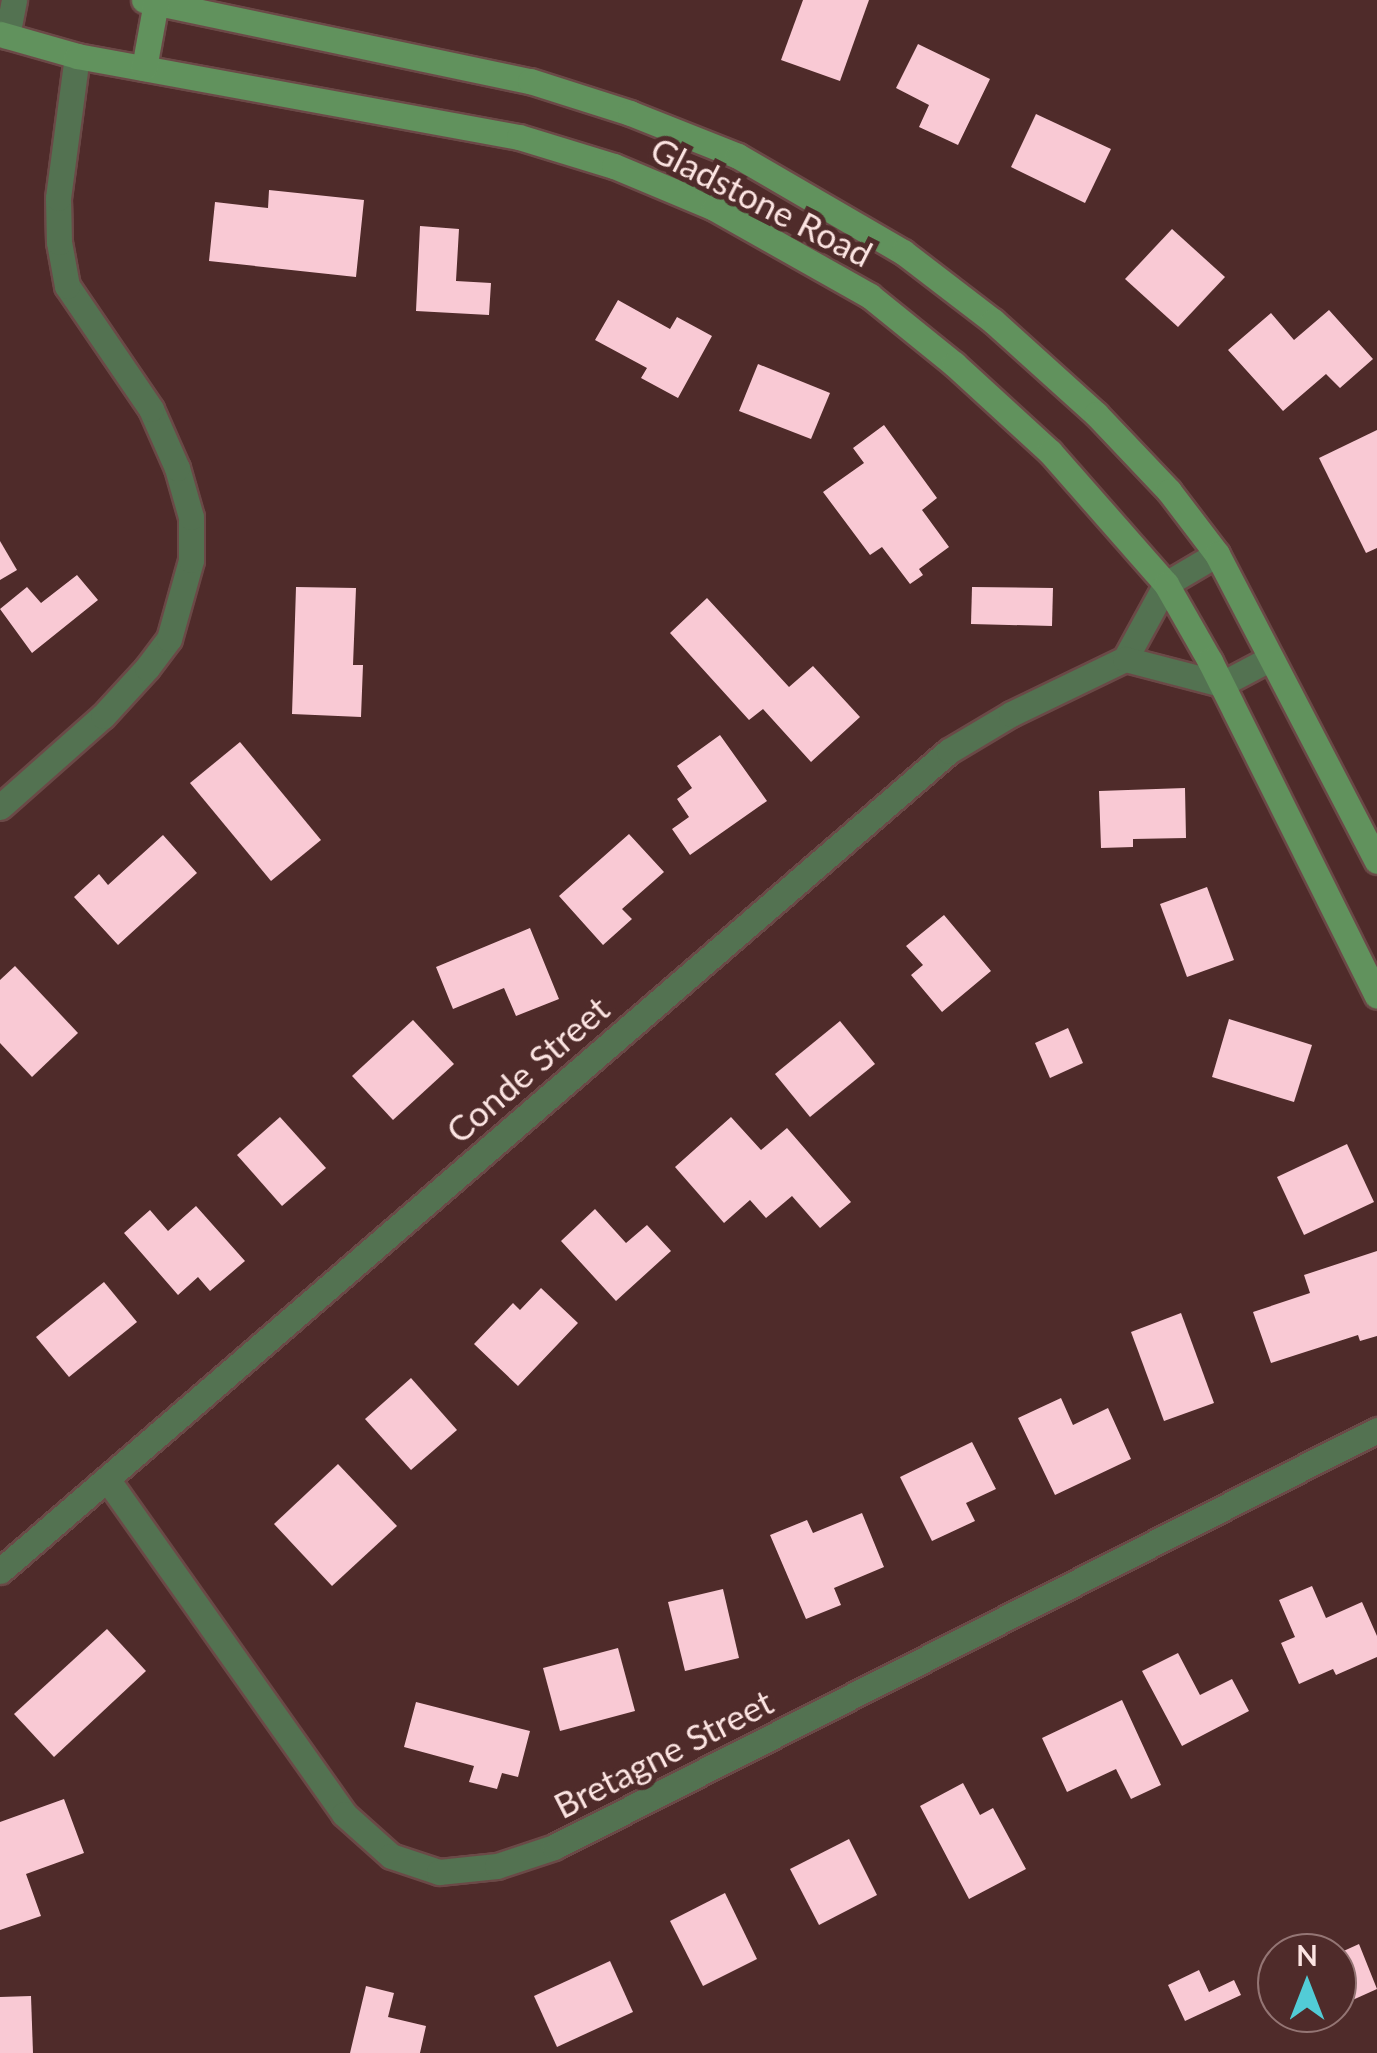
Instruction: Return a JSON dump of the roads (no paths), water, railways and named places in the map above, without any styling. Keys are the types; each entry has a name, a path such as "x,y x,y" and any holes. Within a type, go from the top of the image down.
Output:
{"street":[{"path":"4,35 14,0"},
{"path":"144,68 150,1"},
{"name":"Gladstone Road","path":"150,1 530,80 630,112 738,156 903,252 993,322 1096,414 1169,491 1217,554 1377,862"},
{"name":"Gladstone Road","path":"4,35 77,56 519,138 614,166 714,208 870,296 954,364 1050,452 1166,584 1222,684 1377,996"},
{"path":"0,807 103,716 147,668 169,639 191,560 191,517 177,468 151,409 68,286 58,242 58,198 77,56"},
{"path":"1217,554 1166,584 1126,660 1222,684 1271,658"},
{"name":"Conde Street","path":"0,1571 949,750 1042,698 1126,660"},
{"name":"Bretagne Street","path":"108,1478 344,1814 391,1856 439,1872 498,1866 554,1847 1377,1430"}]}
